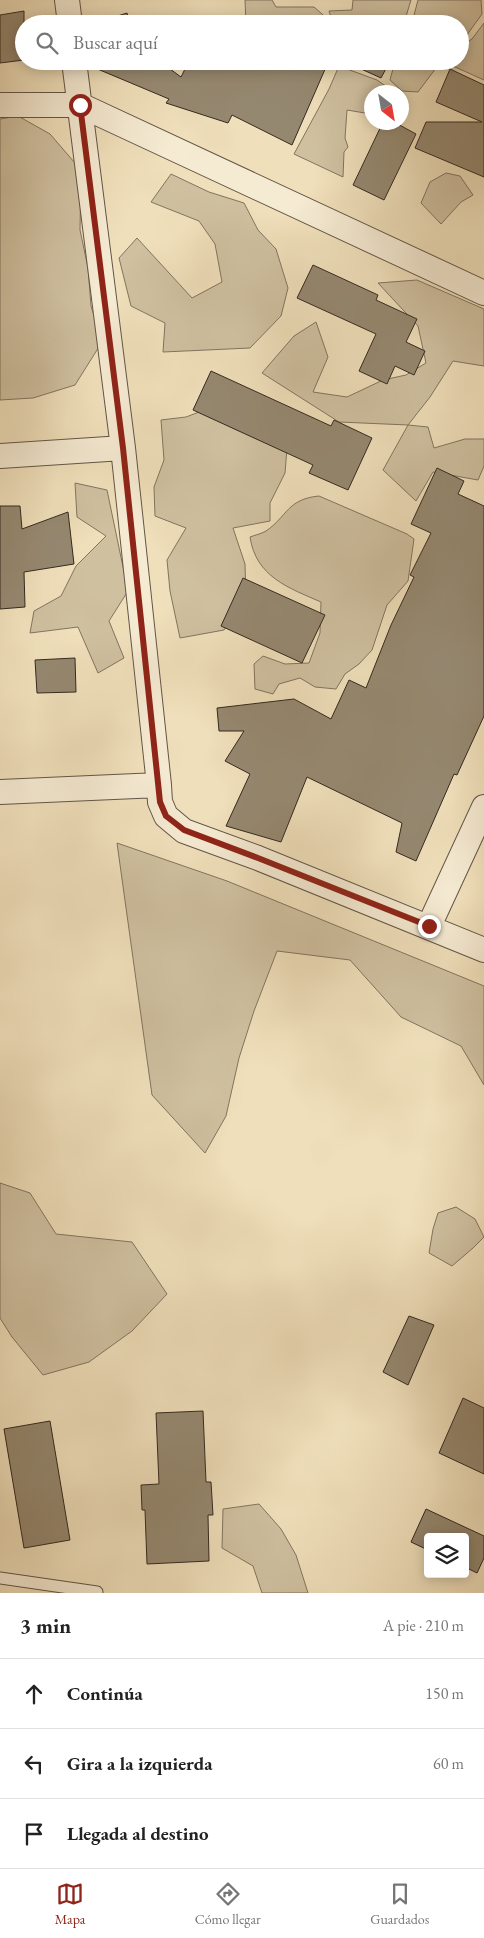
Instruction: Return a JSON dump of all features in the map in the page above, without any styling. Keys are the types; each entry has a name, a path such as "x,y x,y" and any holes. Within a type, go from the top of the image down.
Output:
{"street":[{"path":"67,0 69,15"},
{"path":"75,70 123,448 160,802 166,816 184,830 429,926 484,950"},
{"path":"0,105 80,105 484,293"},
{"path":"0,456 123,448"},
{"path":"0,792 159,785"},
{"path":"429,926 484,807"}],"lane":[{"path":"0,1578 97,1592"}],"shaded area":[{"path":"245,0 272,0 276,7 314,7 323,15 246,15"},
{"path":"353,0 411,0 406,15 330,15 329,11 352,10"},
{"path":"418,0 481,0 482,14 469,32 469,15 414,15"},
{"path":"484,23 484,80 462,70 469,70 469,41"},
{"path":"337,70 350,70 377,80 384,85 364,85 364,113 347,110 345,138 348,147 344,152 343,177 294,154"},
{"path":"393,70 434,70 418,92 409,91 409,85 395,85 390,80"},
{"path":"18,116 50,134 81,170 80,230 88,268 91,306 102,342 75,385 33,398 0,400 0,119"},
{"path":"446,173 460,176 473,195 461,202 441,224 421,203 430,182"},
{"path":"171,174 209,192 244,203 258,230 276,249 288,288 281,316 250,348 163,352 165,323 131,306 119,258 137,238 192,298 222,282 215,244 199,221 151,202"},
{"path":"417,280 484,309 484,366 453,361 430,397 408,425 339,422 262,373 294,336 316,322 328,357 313,392 347,397 383,380 406,375 426,363 418,326 378,283"},
{"path":"207,409 287,448 285,473 270,503 270,521 233,528 245,564 246,598 224,630 180,638 170,591 167,560 186,528 155,516 154,487 164,460 161,420 186,417"},
{"path":"408,425 428,427 434,448 465,439 484,439 484,466 478,480 433,472 416,501 383,470"},
{"path":"75,483 107,490 128,591 109,621 124,658 98,673 78,627 30,633 34,611 61,596 76,566 106,536 77,517"},
{"path":"319,496 407,534 414,539 408,581 387,605 372,650 359,664 345,674 336,689 315,687 300,678 279,684 273,694 255,689 254,664 263,656 285,664 309,663 320,633 321,602 286,586 267,571 253,551 250,537 260,534 273,526 288,509 300,501"},
{"path":"117,843 227,881 484,986 484,1085 461,1046 401,1017 350,960 277,951 254,1011 239,1058 226,1116 205,1153 152,1095"},
{"path":"0,1183 30,1193 56,1234 132,1242 167,1294 132,1331 89,1362 43,1375 12,1337 0,1318"},
{"path":"456,1207 475,1219 484,1237 452,1266 429,1253 438,1213"},
{"path":"259,1504 281,1529 296,1555 308,1593 262,1593 253,1566 222,1548 223,1509"}],"building":[{"path":"24,11 24,15 15,15 15,61 0,63 0,15"},
{"path":"100,70 171,70 181,77 184,70 325,70 292,145 232,115 228,123 166,103 169,99"},
{"path":"363,70 385,70 381,78"},
{"path":"450,70 484,85 484,177 415,148 426,122 482,122 436,102"},
{"path":"379,130 409,130 416,134 384,200 353,185"},
{"path":"313,265 378,295 376,300 417,319 406,342 425,351 414,375 395,366 387,384 359,371 376,334 297,298"},
{"path":"211,371 331,426 334,420 372,438 348,490 309,473 313,465 193,410"},
{"path":"437,468 464,481 458,494 484,506 484,716 457,775 454,774 416,861 396,852 402,823 307,777 281,842 226,826 250,774 225,761 244,731 219,731 217,708 294,699 331,719 349,680 366,688 391,625 414,577 410,575 431,533 411,524"},
{"path":"0,506 20,506 22,529 68,512 74,564 24,572 25,607 0,609"},
{"path":"243,578 325,615 302,663 221,626"},
{"path":"75,658 76,692 37,693 35,660"},
{"path":"409,1316 434,1325 408,1385 383,1372"},
{"path":"463,1398 484,1408 484,1474 439,1453"},
{"path":"203,1411 206,1482 211,1482 213,1515 208,1515 209,1561 147,1564 145,1510 142,1510 141,1485 159,1484 156,1413"},
{"path":"50,1421 70,1540 24,1548 4,1429"},
{"path":"426,1509 484,1536 484,1558 477,1573 469,1569 469,1533 424,1533 424,1548 411,1542"}],"route":[{"path":"80,105 123,448 160,802 166,816 184,830 429,926"}]}
